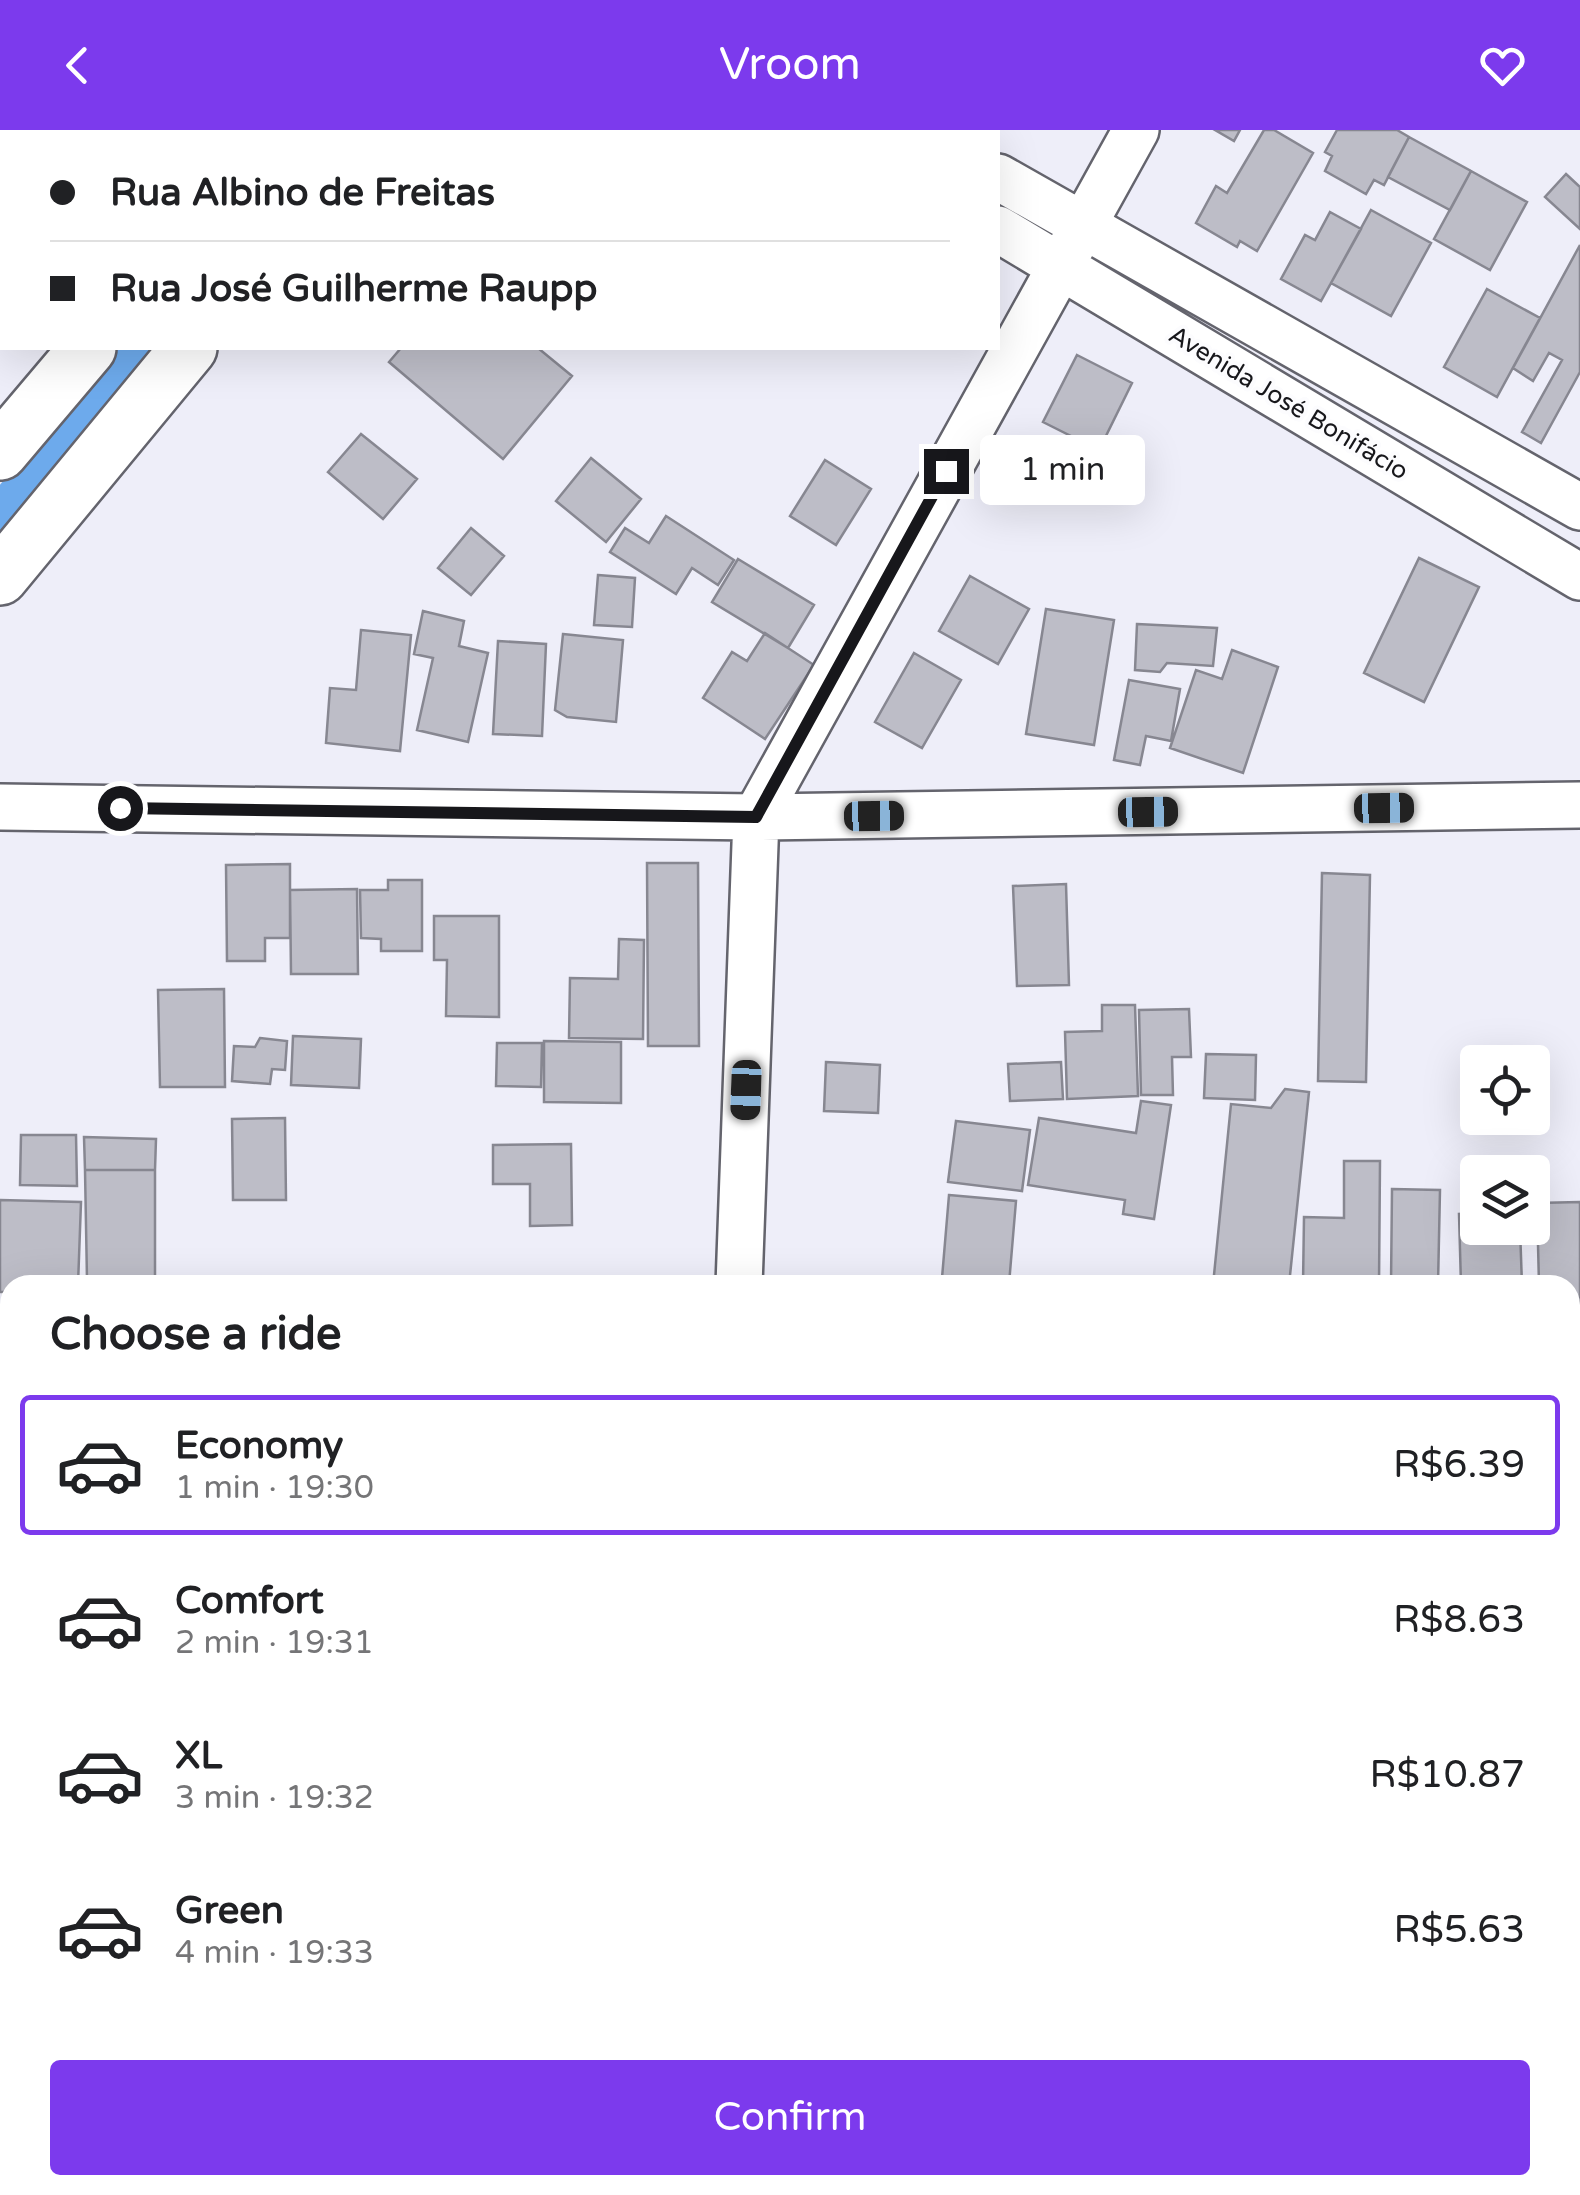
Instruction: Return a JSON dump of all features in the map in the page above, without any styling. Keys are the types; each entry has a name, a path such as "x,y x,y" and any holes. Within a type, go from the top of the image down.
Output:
{"main road":[{"path":"0,452 86,350"},
{"path":"0,577 186,350"}],"street":[{"path":"739,1275 756,817 1136,130"},
{"name":"Avenida José Bonifácio","path":"1000,179 1580,507"},
{"name":"Avenida José Bonifácio","path":"1000,230 1580,577"},
{"path":"0,807 756,817 1580,806"}],"building":[{"path":"1215,130 1240,130 1234,141"},
{"path":"1264,130 1274,130 1313,153 1257,251 1240,241 1237,247 1196,223 1216,186 1227,193"},
{"path":"1337,130 1397,130 1409,137 1384,185 1374,180 1366,194 1325,171 1332,156 1325,152"},
{"path":"1409,137 1471,171 1450,210 1388,177"},
{"path":"1471,171 1527,202 1490,270 1434,239"},
{"path":"1566,174 1580,187 1580,229 1545,197"},
{"path":"1371,210 1431,243 1391,316 1331,283"},
{"path":"1330,212 1361,229 1321,301 1281,279 1305,235 1315,240"},
{"path":"1580,245 1580,372 1541,443 1522,432 1562,360 1549,353 1533,381 1513,368"},
{"path":"1487,289 1540,318 1497,397 1444,367"},
{"path":"399,350 540,350 572,376 503,459 389,362"},
{"path":"1077,355 1132,383 1099,450 1043,422"},
{"path":"361,434 417,479 383,519 328,472"},
{"path":"591,458 641,499 606,542 556,501"},
{"path":"825,460 871,489 836,545 790,516"},
{"path":"666,516 734,560 718,585 692,568 676,594 610,552 625,528 649,543"},
{"path":"471,528 504,556 471,595 438,568"},
{"path":"1419,558 1479,587 1424,702 1364,673"},
{"path":"738,559 814,605 788,648 712,602"},
{"path":"598,575 635,578 632,627 594,625"},
{"path":"970,576 1029,609 998,664 939,631"},
{"path":"1046,609 1114,620 1094,745 1026,734"},
{"path":"423,611 464,621 459,646 488,653 468,742 417,730 433,658 414,654"},
{"path":"1137,624 1217,628 1213,666 1167,663 1160,672 1135,670"},
{"path":"361,630 411,635 400,751 326,743 330,688 356,690"},
{"path":"765,633 814,665 765,739 703,698 732,652 747,661"},
{"path":"563,634 623,640 616,722 567,717 555,710"},
{"path":"498,641 546,644 542,736 493,734"},
{"path":"1232,650 1278,667 1243,773 1170,748 1196,670 1222,679"},
{"path":"914,653 961,680 922,748 875,722"},
{"path":"1129,680 1180,689 1171,741 1146,736 1140,765 1114,760"},
{"path":"647,863 698,863 699,1046 648,1046"},
{"path":"290,864 290,938 265,938 265,961 227,961 226,865"},
{"path":"1322,873 1370,875 1366,1082 1318,1081"},
{"path":"388,880 422,880 422,951 381,951 381,939 361,938 360,890 388,890"},
{"path":"1066,884 1069,985 1017,986 1013,886"},
{"path":"357,889 358,974 291,974 290,890"},
{"path":"434,916 499,916 499,1017 446,1016 447,960 434,960"},
{"path":"619,939 644,940 643,1039 569,1038 570,978 618,979"},
{"path":"224,989 225,1087 160,1087 158,990"},
{"path":"1102,1005 1135,1005 1138,1096 1067,1099 1065,1032 1102,1031"},
{"path":"1189,1009 1191,1057 1172,1057 1173,1095 1141,1095 1139,1010"},
{"path":"293,1036 361,1039 359,1088 291,1085"},
{"path":"260,1038 287,1041 285,1070 272,1069 270,1084 232,1081 234,1046 255,1047"},
{"path":"544,1041 621,1042 621,1103 544,1102"},
{"path":"497,1043 542,1043 541,1087 496,1086"},
{"path":"1206,1054 1256,1055 1255,1100 1204,1098"},
{"path":"826,1062 880,1065 878,1113 824,1111"},
{"path":"1061,1062 1063,1099 1010,1101 1008,1064"},
{"path":"1285,1089 1309,1092 1290,1275 1214,1275 1231,1104 1271,1108"},
{"path":"1141,1101 1171,1105 1154,1219 1123,1214 1125,1200 1028,1185 1039,1118 1136,1133"},
{"path":"285,1118 286,1200 233,1200 232,1119"},
{"path":"956,1121 1030,1130 1022,1191 948,1182"},
{"path":"21,1135 76,1135 77,1186 20,1185"},
{"path":"84,1137 156,1139 155,1170 85,1170"},
{"path":"571,1144 572,1225 530,1226 530,1184 493,1184 493,1145"},
{"path":"1344,1161 1380,1161 1379,1275 1303,1275 1304,1217 1344,1218"},
{"path":"85,1170 155,1170 155,1275 87,1275"},
{"path":"1392,1189 1440,1190 1438,1275 1391,1275"},
{"path":"949,1195 1016,1201 1010,1275 942,1275"},
{"path":"0,1200 81,1202 78,1275 0,1275"},
{"path":"1580,1202 1580,1275 1539,1275 1538,1245 1550,1245 1550,1203"},
{"path":"1459,1214 1460,1245 1521,1245 1522,1275 1461,1275"}],"waterway":[{"path":"0,516 138,350"}],"route":[{"path":"120,808 756,817 946,471"}]}
